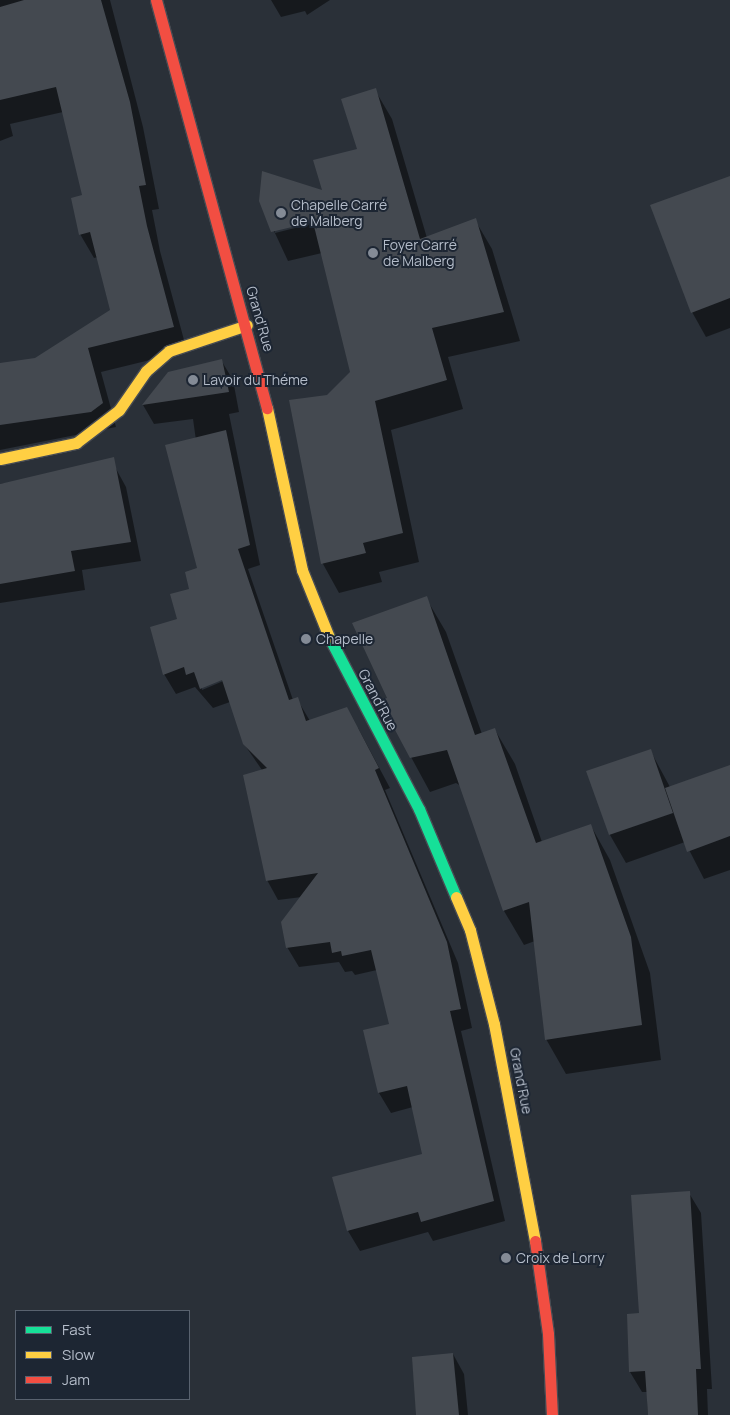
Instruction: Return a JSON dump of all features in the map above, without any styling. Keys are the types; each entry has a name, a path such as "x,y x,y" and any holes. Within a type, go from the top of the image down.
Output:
{"street":[{"name":"Grand'Rue","path":"156,0 247,325 291,532 316,608 419,808 470,930 494,1024 531,1215 548,1334 552,1415"},
{"path":"0,459 76,443 119,410 146,370 169,351 247,325"}],"building":[{"path":"24,0 101,0 130,102 146,185 139,186 147,226 174,327 88,348 103,403 91,412 0,425 0,363 35,358 110,310 90,232 79,235 71,198 82,195 56,87 0,100 0,7"},
{"path":"376,88 420,239 476,218 504,312 432,328 447,380 375,401 403,533 363,543 366,553 321,564 289,400 327,395 350,372 313,222 271,232 259,201 262,171 322,190 313,160 357,149 341,99"},
{"path":"730,176 730,298 691,313 650,205"},
{"name":"Lavoir du Théme","path":"222,359 229,392 142,405 168,372"},
{"path":"226,430 250,545 238,549 289,700 298,697 306,721 347,707 379,768 375,770 447,942 461,1009 450,1011 494,1201 421,1222 418,1212 347,1231 332,1177 422,1154 407,1086 378,1093 363,1030 389,1024 371,950 342,956 341,951 332,953 330,942 286,948 281,922 318,873 266,881 243,775 267,768 243,744 222,680 200,689 194,672 186,675 184,667 163,675 150,627 177,619 170,594 189,589 185,572 197,568 165,445"},
{"path":"114,457 131,542 71,551 75,571 0,584 0,484"},
{"path":"427,596 475,735 495,728 536,843 591,824 631,937 642,1025 545,1040 529,902 503,911 447,750 410,758 379,700 387,698 352,623"},
{"path":"651,749 673,813 609,835 586,771"},
{"path":"730,765 730,836 687,852 665,788"},
{"path":"690,1191 701,1369 696,1369 698,1415 648,1415 645,1371 629,1372 627,1314 639,1313 631,1195"},
{"path":"453,1353 459,1415 416,1415 412,1357"}],"traffic: fast":[{"path":"329,637 419,809 456,897"}],"traffic: slow":[{"path":"0,459 76,443 119,410 146,371 169,351 247,325"},
{"path":"267,408 302,570 329,637"},
{"path":"456,897 470,930 494,1024 535,1241"}],"traffic: jam":[{"path":"156,0 267,408"},
{"path":"535,1241 548,1334 552,1415"}],"place":[{"name":"Chapelle Carré de Malberg","path":"281,213"},
{"name":"Foyer Carré de Malberg","path":"373,253"},
{"name":"Lavoir du Théme","path":"193,380"},
{"name":"Chapelle","path":"306,639"},
{"name":"Croix de Lorry","path":"506,1258"}]}
